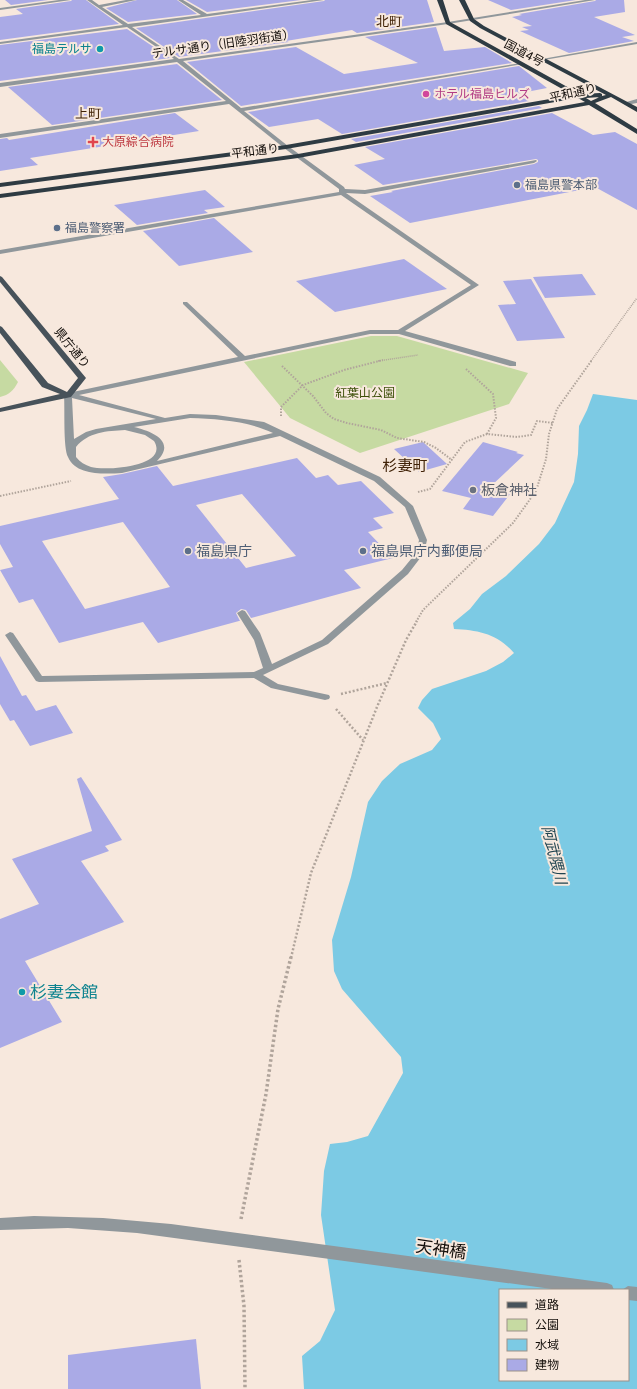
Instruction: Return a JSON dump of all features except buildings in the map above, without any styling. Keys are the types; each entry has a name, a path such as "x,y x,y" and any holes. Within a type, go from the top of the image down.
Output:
{"highway":[{"path":"440,0 448,23"},
{"path":"462,0 472,20"},
{"name":"国道4号","path":"472,20 482,27 637,110"},
{"name":"国道4号","path":"448,23 579,96 637,132"},
{"name":"平和通り","path":"0,185 286,147 579,96 611,95"},
{"name":"平和通り","path":"0,196 298,156 590,103 611,95"}],"main road":[{"name":"県庁通り","path":"0,278 82,378 68,395"},
{"path":"0,328 45,385 68,395"},
{"path":"0,410 68,395"}],"street":[{"path":"0,8 69,0"},
{"path":"89,0 178,60 286,147 342,188 342,192 476,285 398,332"},
{"path":"98,6 134,0"},
{"path":"180,0 205,15"},
{"path":"267,0 274,6"},
{"path":"0,43 322,0"},
{"name":"テルサ通り（旧陸羽街道）","path":"0,85 472,20 593,0"},
{"path":"544,59 637,43"},
{"path":"239,110 521,64"},
{"path":"626,103 637,101"},
{"path":"0,136 229,102"},
{"path":"0,252 342,192 365,192 534,161"},
{"path":"185,303 243,358"},
{"path":"68,395 370,332 398,332 512,364"},
{"path":"68,395 165,419"},
{"path":"68,395 71,456 76,462 85,468 98,471 127,470 281,433"},
{"path":"10,635 39,680 256,675 325,642 405,572 420,553 423,540 409,506 377,479 362,470 261,424 216,417 190,416 165,419 95,431 83,436 75,442 70,449"},
{"path":"110,429 138,430 150,434 157,440 160,447 159,454 152,461 141,467"},
{"path":"242,613 254,627 262,644 269,670"},
{"path":"256,675 275,686 325,697"},
{"name":"天神橋","path":"0,1224 26,1221 101,1223 237,1239 600,1289"}],"path":[{"path":"245,1389 244,1306 237,1239 266,1094 278,1009 296,940 311,873 387,683 406,640 424,610 512,523 536,491 546,459 549,434 557,409 637,298"},
{"path":"269,353 314,396 319,407 328,415 338,420 383,430 399,439 409,438 423,442 439,449 442,454 452,460"},
{"path":"281,433 281,407 302,386 346,369 395,357 419,355"},
{"path":"461,366 468,370 493,394 496,418 487,434"},
{"path":"416,493 430,489 465,442 487,434 517,437 531,435 537,422 553,423"},
{"path":"0,496 75,480"},
{"path":"325,697 387,683"},
{"path":"325,697 364,740"}],"green space":[{"name":"紅葉山公園","path":"371,336 397,336 528,373 509,404 360,453 290,418 244,362"},
{"path":"0,360 18,382 11,392 0,397"}],"water":[{"name":"阿武隈川","path":"593,394 637,400 637,1389 304,1389 302,1356 320,1341 335,1310 321,1215 324,1171 330,1144 347,1142 368,1136 403,1073 401,1057 342,989 334,971 332,940 351,877 368,802 382,781 400,764 432,750 441,739 433,723 418,708 422,700 432,689 486,671 503,662 514,653 501,641 494,637 471,630 454,629 453,623 470,609 482,594 506,576 539,544 555,523 574,482 578,454 579,426"}],"place":[{"name":"福島テルサ","path":"100,49"},
{"name":"ホテル福島ヒルズ","path":"426,94"},
{"name":"大原綜合病院","path":"93,142"},
{"name":"福島県警本部","path":"517,185"},
{"name":"福島警察署","path":"57,228"},
{"name":"板倉神社","path":"473,490"},
{"name":"福島県庁","path":"188,551"},
{"name":"福島県庁内郵便局","path":"363,551"},
{"name":"杉妻会館","path":"22,992"}],"district":[{"name":"北町","path":"389,21"},
{"name":"上町","path":"88,113"},
{"name":"杉妻町","path":"405,466"}]}
